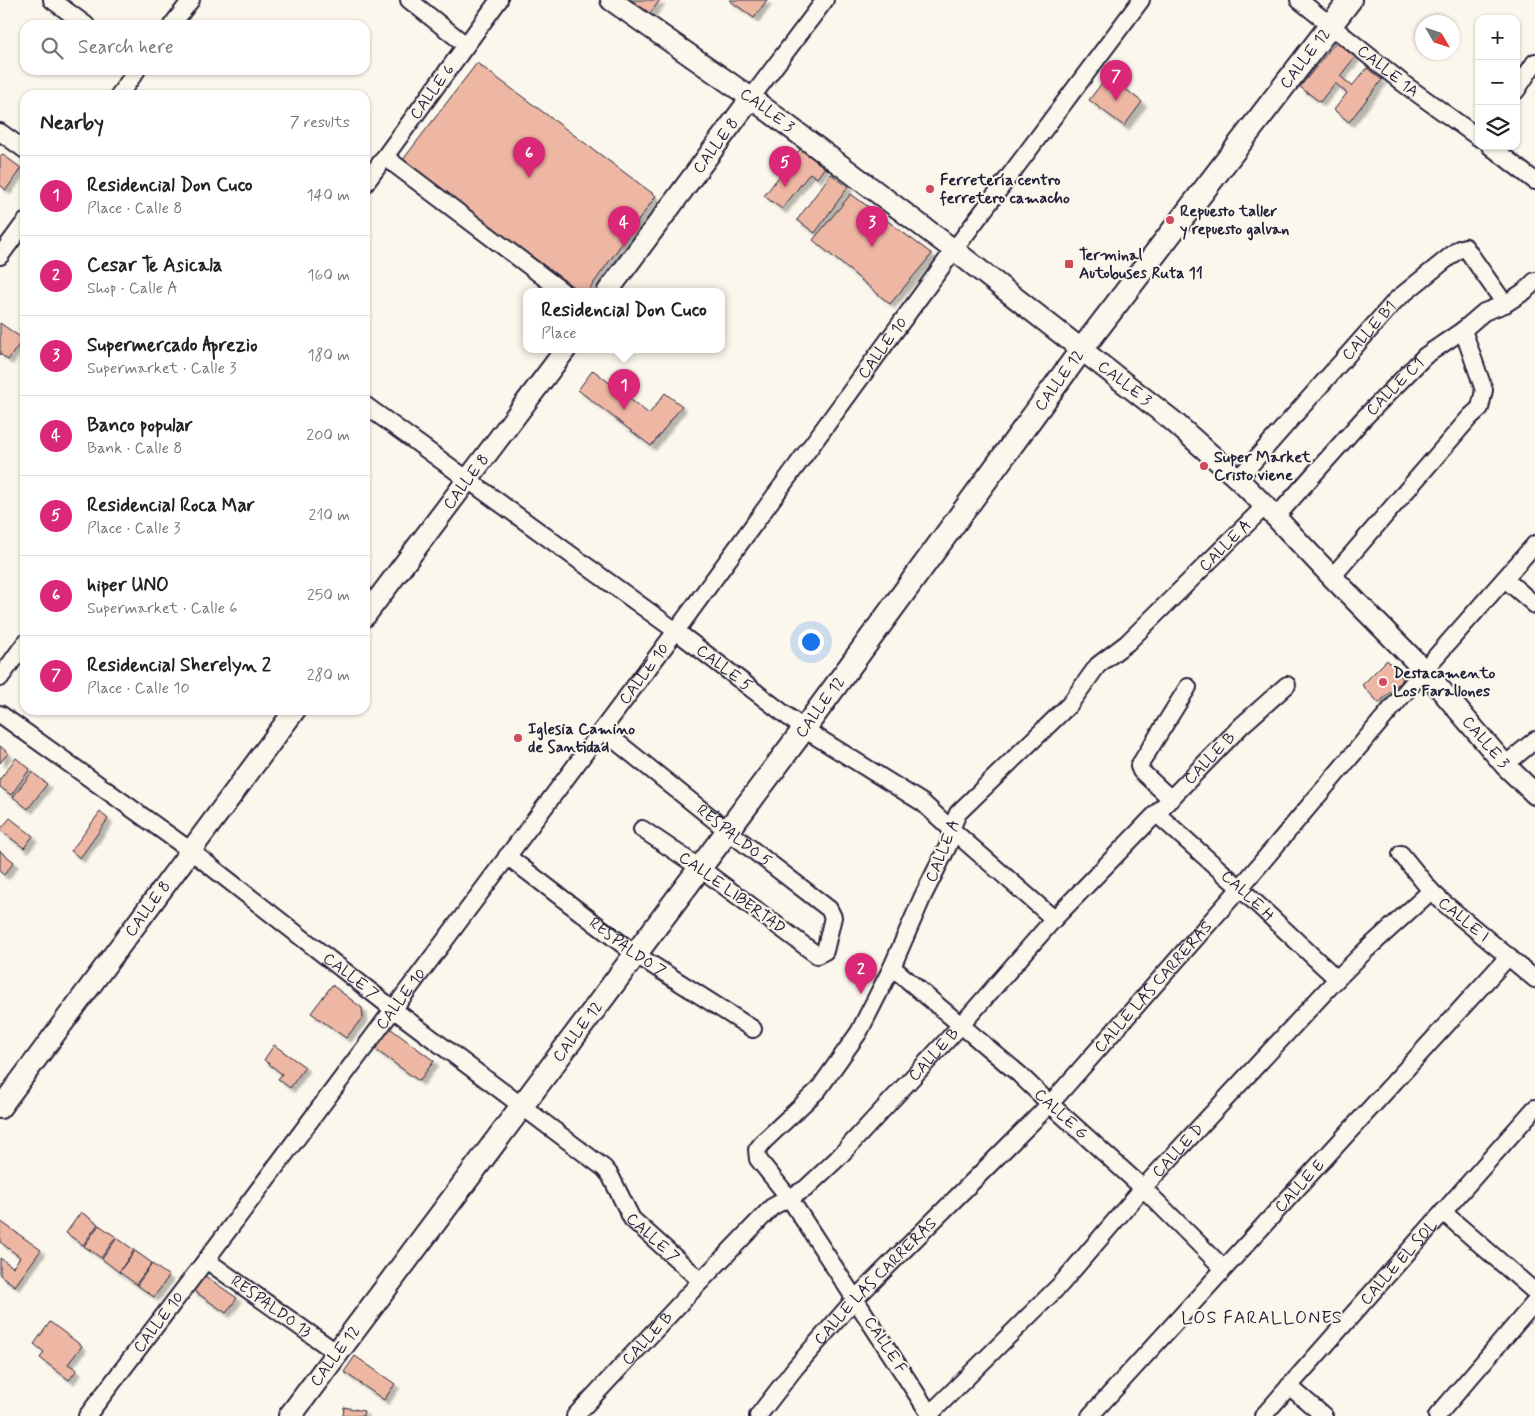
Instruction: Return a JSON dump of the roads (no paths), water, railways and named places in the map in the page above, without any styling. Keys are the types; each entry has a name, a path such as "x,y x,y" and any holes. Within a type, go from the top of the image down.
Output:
{"main road":[{"name":"CALLE 12","path":"290,1416 804,729 1082,349 1350,0"}],"street":[{"path":"52,0 79,20"},
{"path":"176,20 190,0"},
{"path":"409,0 466,45"},
{"name":"CALLE 6","path":"370,178 499,0"},
{"name":"CALLE 3","path":"611,0 751,98 954,250 1173,421 1238,478 1424,670 1506,765 1535,794"},
{"name":"CALLE 8","path":"610,288 825,0"},
{"name":"CALLE 10","path":"87,1416 206,1260 676,631 954,250 1141,0"},
{"name":"CALLE 1A","path":"1299,0 1404,84 1475,135"},
{"path":"1520,85 1535,62"},
{"path":"123,90 133,75"},
{"path":"0,132 20,146"},
{"path":"1495,150 1535,181"},
{"path":"386,157 558,288"},
{"path":"0,256 20,229"},
{"name":"CALLE B1","path":"1238,478 1396,300 1459,249 1465,247 1505,304"},
{"name":"CALLE C1","path":"1270,512 1426,356 1463,330 1484,312 1505,304 1525,291 1535,281"},
{"path":"1332,577 1470,417 1480,408 1484,390 1463,330"},
{"name":"CALLE 8","path":"370,609 563,353"},
{"name":"CALLE 5","path":"370,409 676,631 804,729 922,803 1054,919"},
{"name":"CALLE A","path":"790,1199 758,1159 757,1150 818,1090 859,1032 892,967 923,896 948,846 951,829 960,811 1072,702 1098,665 1133,638 1270,512"},
{"name":"CALLE LAS CARRERAS","path":"758,1416 795,1368 855,1299 1050,1104 1240,888 1424,670 1535,544"},
{"path":"1505,579 1535,605"},
{"path":"0,678 20,650"},
{"name":"CALLE B","path":"575,1416 772,1207 790,1199 805,1189 832,1164 962,1024 1054,919 1241,726 1286,685"},
{"path":"1171,799 1141,771 1139,766 1188,687"},
{"name":"CALLE 7","path":"0,714 191,852 393,1009 604,1168 610,1175 632,1218 701,1281"},
{"name":"CALLE 8","path":"0,1108 291,715"},
{"name":"RESPALDO 5","path":"602,730 832,913 833,917 825,951 821,954"},
{"path":"1506,765 1535,740"},
{"name":"CALLE H","path":"1157,814 1240,888 1337,979"},
{"name":"CALLE LIBERTAD","path":"642,829 700,868 817,955 821,954"},
{"name":"CALLE I","path":"1401,854 1431,891 1458,916 1535,979"},
{"name":"RESPALDO 7","path":"507,856 635,954 754,1029"},
{"name":"CALLE D","path":"931,1415 1061,1284 1143,1188 1337,979 1431,891"},
{"name":"CALLE E","path":"1090,1416 1509,956"},
{"name":"CALLE G","path":"892,967 962,1024 1019,1074 1143,1188 1223,1268"},
{"name":"CALLE EL SOL","path":"1263,1416 1535,1108"},
{"name":"CALLE F","path":"790,1199 931,1415"},
{"path":"1443,1212 1535,1292"},
{"name":"RESPALDO 13","path":"206,1260 337,1353"},
{"path":"1437,1416 1535,1302"},
{"path":"1290,1386 1324,1416"}],"place":[{"name":"Residencial Sherelyn 2","path":"1116,101"},
{"name":"hiper UNO","path":"529,178"},
{"name":"Residencial Roca Mar","path":"785,187"},
{"name":"Ferretería centro ferretero camacho","path":"930,189"},
{"name":"Repuesto taller y repuesto galvan","path":"1170,220"},
{"name":"Banco popular","path":"624,247"},
{"name":"Supermercado Aprezio","path":"872,247"},
{"name":"Terminal Autobuses Ruta 11","path":"1069,264"},
{"name":"Residencial Don Cuco","path":"624,410"},
{"name":"Super Market Cristo viene","path":"1204,466"},
{"name":"Destacamento Los Farallones","path":"1383,682"},
{"name":"Iglesia Camino de Santidad","path":"518,738"},
{"name":"Cesar Te Asicala","path":"861,994"}],"district":[{"name":"LOS FARALLONES","path":"1262,1318"}]}
